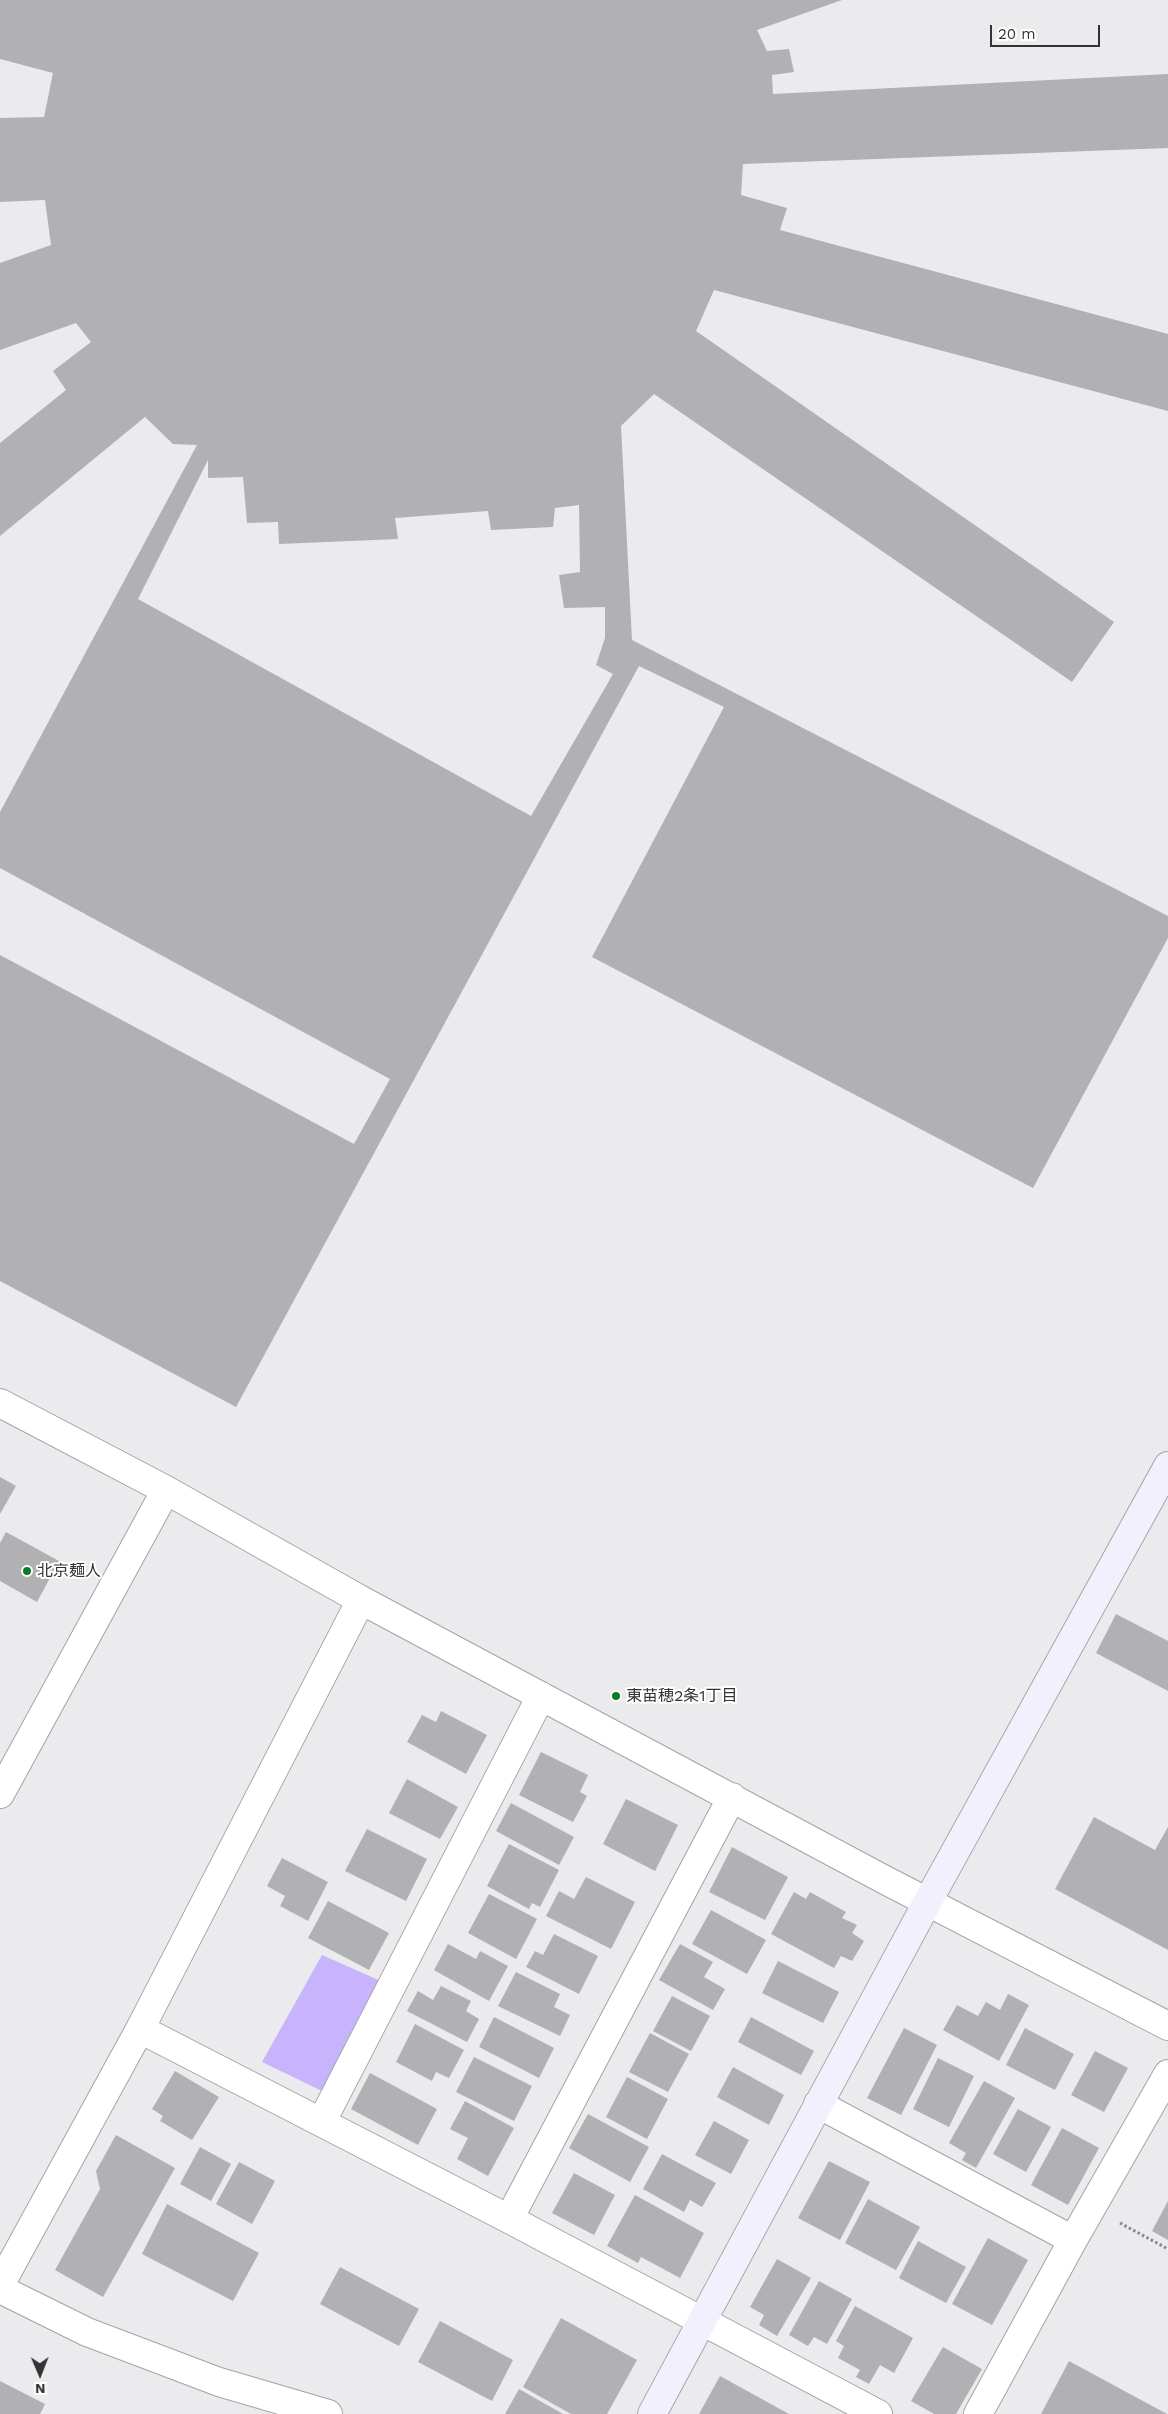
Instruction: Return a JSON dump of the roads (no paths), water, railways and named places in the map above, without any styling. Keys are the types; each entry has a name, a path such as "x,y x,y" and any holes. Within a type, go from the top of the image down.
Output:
{"street":[{"path":"0,1403 166,1490 361,1600 1168,2026"},
{"path":"652,2414 928,1901 1168,1466"},
{"path":"0,1794 166,1490"},
{"path":"328,2414 219,2382 86,2332 0,2287 140,2028 361,1600"},
{"path":"322,2122 541,1696"},
{"path":"509,2218 732,1797"},
{"path":"140,2028 509,2218 878,2414"},
{"path":"978,2414 1073,2240 1168,2074"},
{"path":"818,2104 1073,2240"}],"place":[{"name":"北京麺人","path":"27,1571"},
{"name":"東苗穂2条1丁目","path":"616,1696"}]}
